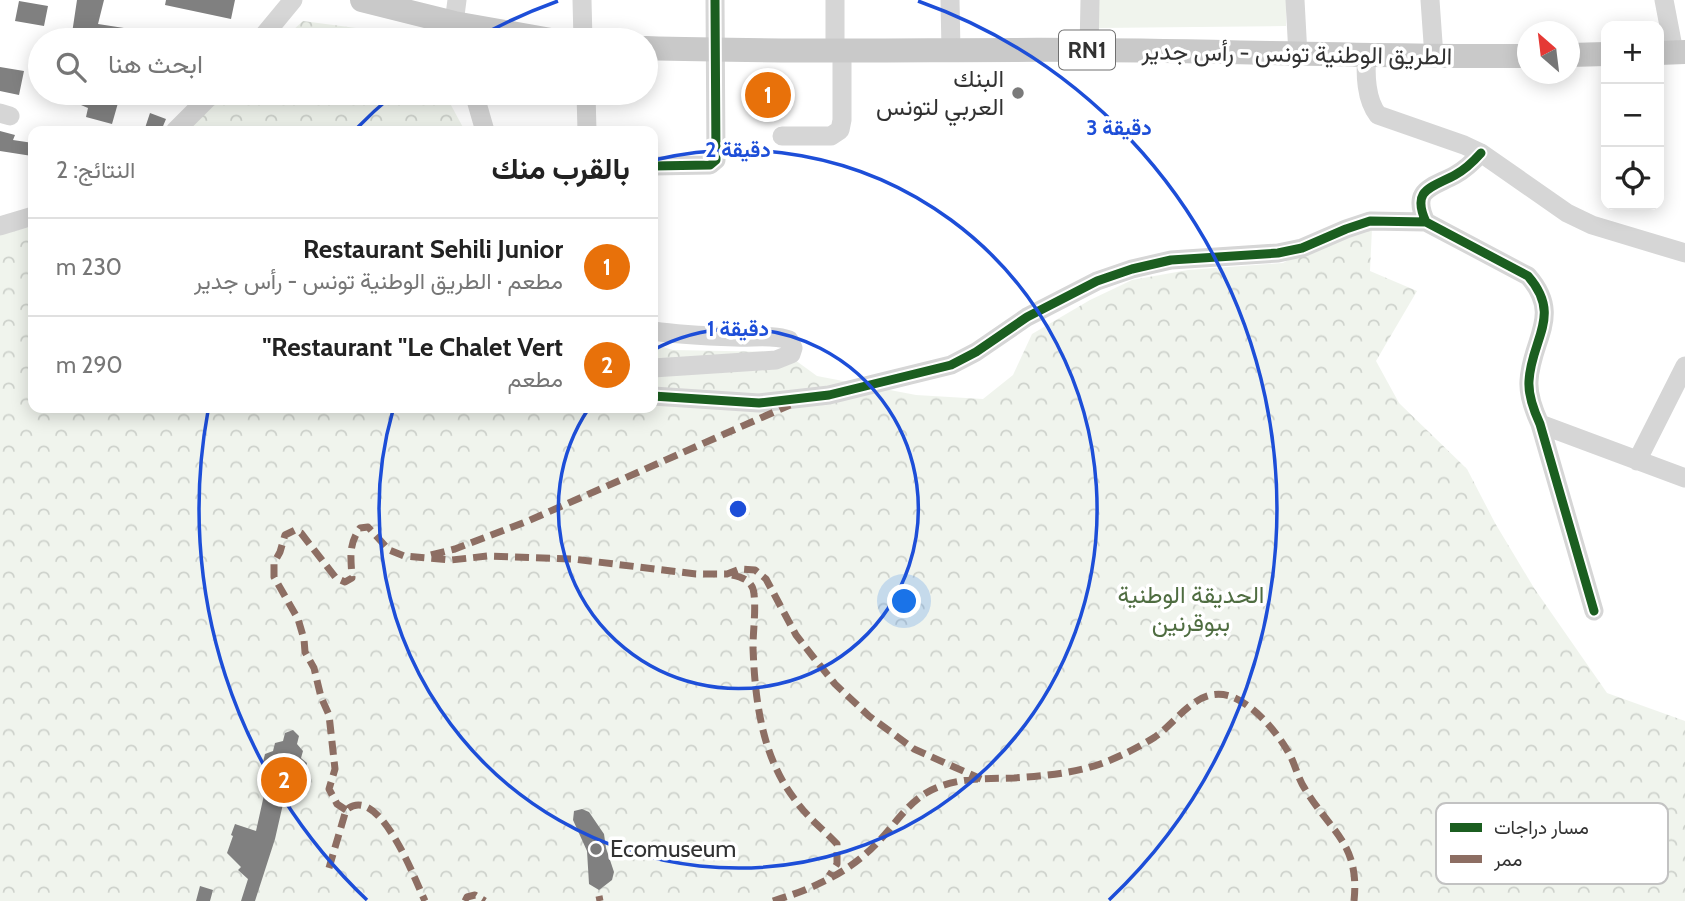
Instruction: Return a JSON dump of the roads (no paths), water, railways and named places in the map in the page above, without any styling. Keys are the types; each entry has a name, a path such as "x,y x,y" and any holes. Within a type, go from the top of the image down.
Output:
{"main road":[{"path":"362,0 492,28"},
{"name":"الطريق الوطنية تونس - رأس جدير","path":"658,48 1089,50 1517,56"},
{"path":"1580,55 1601,54"}],"street":[{"path":"270,28 293,0"},
{"path":"582,0 583,28"},
{"path":"658,166 710,165 716,160 715,0"},
{"path":"782,136 831,135 839,130 842,120 835,0"},
{"path":"950,0 951,50"},
{"path":"1089,50 1090,0"},
{"path":"1295,0 1298,55"},
{"path":"1430,0 1434,57"},
{"path":"1664,0 1673,52"},
{"path":"1367,55 1366,71 1371,102 1378,115 1481,153 1567,213 1592,225 1685,253"},
{"path":"180,126 201,105"},
{"path":"477,105 484,126"},
{"path":"586,105 587,126"},
{"path":"1426,222 1420,210 1421,197 1435,184 1467,168 1481,153"},
{"path":"0,226 28,218"},
{"path":"658,396 759,403 829,395 951,365 976,352 1027,317 1097,281 1132,269 1171,260 1278,253 1302,248 1370,221 1426,222 1528,276 1541,290 1545,324 1533,358 1529,382 1532,405 1540,424 1594,611"},
{"path":"658,331 782,337 789,340 793,348 791,354 776,360 658,368"},
{"path":"1637,461 1685,366"},
{"path":"1540,424 1685,478"}],"place":[{"name":"البنك العربي لتونس","path":"1018,93"},
{"name":"Restaurant Sehili Junior","path":"768,95"},
{"name":"Restaurant \"Le Chalet Vert\"","path":"284,780"},
{"name":"Ecomuseum","path":"596,849"}],"park label":[{"name":"الحديقة الوطنية ببوقرنين","path":"1191,609"}]}
